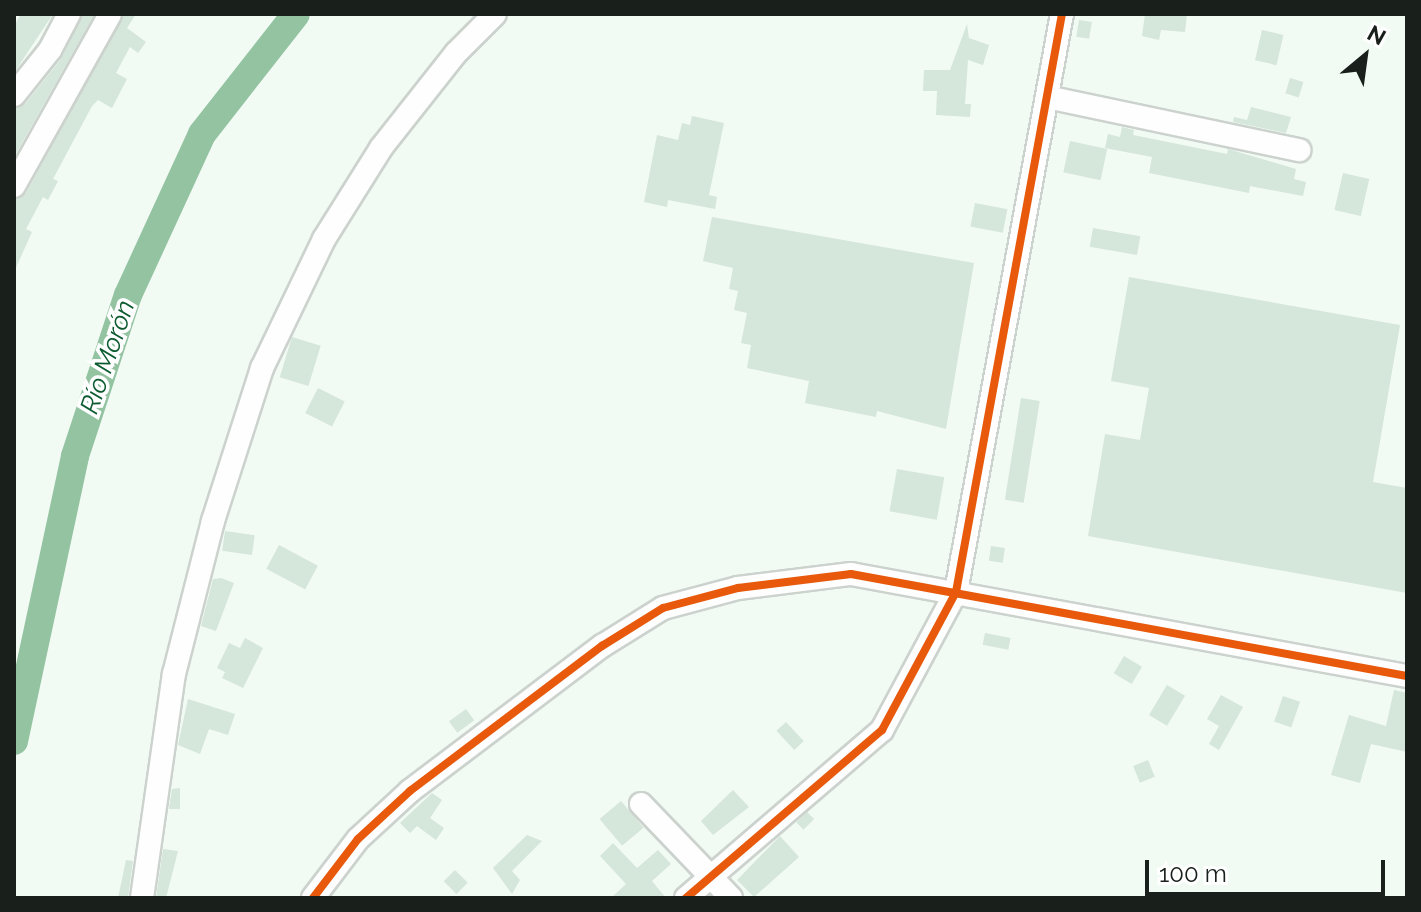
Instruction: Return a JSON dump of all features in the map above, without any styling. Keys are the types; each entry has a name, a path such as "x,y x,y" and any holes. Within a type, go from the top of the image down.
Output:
{"street":[{"path":"14,95 50,50 69,14"},
{"path":"14,186 110,14"},
{"path":"142,898 154,795 174,674 213,521 246,410 280,327 324,239 381,148 456,53 495,14"},
{"path":"686,898 882,730 956,592 1062,14"},
{"path":"1047,97 1299,150"},
{"path":"313,898 358,839 410,791 602,646 663,608 784,579 851,574 1407,676"},
{"path":"641,804 731,898"}],"building":[{"path":"21,14 53,14 14,73 14,26"},
{"path":"83,14 94,15 14,157 14,109 25,104 61,59"},
{"path":"124,14 136,14 127,28 146,42 138,53 130,47 116,73 127,79 112,108 98,100 92,106 53,179 58,181 48,200 43,197 26,229 32,232 14,272 14,200 26,193"},
{"path":"1145,14 1187,14 1185,32 1161,30 1159,40 1142,36"},
{"path":"1079,20 1092,22 1089,39 1076,37"},
{"path":"967,24 969,38 989,45 983,65 968,60 965,104 971,104 970,117 936,115 937,91 923,91 924,70 950,70"},
{"path":"1262,30 1283,35 1276,65 1255,60"},
{"path":"1290,78 1303,82 1299,97 1285,93"},
{"path":"1251,107 1291,117 1286,133 1233,122 1234,117 1247,120"},
{"path":"692,116 724,123 709,195 717,197 715,209 668,200 667,207 644,202 657,135 678,140 682,123 690,125"},
{"path":"1122,127 1134,130 1133,135 1227,154 1228,149 1296,169 1294,179 1306,182 1303,196 1250,186 1249,193 1149,173 1152,157 1105,148 1108,134 1120,137"},
{"path":"1070,141 1107,149 1101,180 1063,172"},
{"path":"1343,173 1369,179 1361,216 1334,210"},
{"path":"975,203 1007,209 1003,233 970,227"},
{"path":"712,217 974,263 946,429 877,411 876,417 805,403 809,381 747,368 751,345 741,343 747,313 734,310 738,291 729,289 733,268 703,261"},
{"path":"1093,228 1140,236 1137,255 1090,247"},
{"path":"1129,277 1400,325 1373,482 1407,488 1407,593 1088,536 1105,434 1140,440 1149,388 1111,381"},
{"path":"292,337 321,346 308,386 280,377"},
{"path":"318,388 345,402 332,427 305,413"},
{"path":"1021,398 1040,401 1024,503 1005,500"},
{"path":"897,469 944,477 937,520 890,511"},
{"path":"225,531 255,535 252,555 222,551"},
{"path":"279,545 318,566 305,589 266,569"},
{"path":"991,546 1005,548 1003,563 989,561"},
{"path":"221,578 234,583 216,631 201,626 213,579"},
{"path":"985,633 1011,638 1008,650 983,645"},
{"path":"245,638 263,648 243,688 222,678 225,672 217,668 229,643 240,648"},
{"path":"1124,656 1142,667 1132,684 1114,673"},
{"path":"1167,685 1185,696 1167,726 1149,715"},
{"path":"1394,690 1407,693 1407,752 1371,744 1360,783 1331,775 1349,715 1386,726"},
{"path":"1221,695 1243,707 1219,750 1209,744 1219,726 1207,719"},
{"path":"1283,696 1300,702 1291,727 1274,722"},
{"path":"188,699 235,714 228,735 209,729 200,754 178,745"},
{"path":"466,709 474,720 457,733 449,721"},
{"path":"786,722 804,741 794,750 776,731"},
{"path":"1148,760 1155,777 1140,783 1133,766"},
{"path":"180,788 180,809 169,809 172,789"},
{"path":"733,790 749,807 713,835 701,821"},
{"path":"432,793 442,800 430,818 444,828 436,840 417,826 410,833 400,823"},
{"path":"621,801 643,828 622,846 600,819"},
{"path":"807,812 814,819 803,830 796,823"},
{"path":"527,835 542,841 512,871 520,880 512,894 493,868"},
{"path":"780,836 799,857 754,897 737,880"},
{"path":"613,843 637,868 658,850 671,864 652,881 666,898 611,898 626,884 600,856"},
{"path":"163,849 178,851 166,898 156,898"},
{"path":"126,860 133,861 128,898 118,898"},
{"path":"455,870 468,883 456,894 444,881"}],"waterway":[{"name":"Río Morón","path":"14,741 75,456 128,295 202,134 296,14"}],"cycle path":[{"path":"686,898 882,730 956,592 1062,14"},
{"path":"313,898 358,839 410,791 602,646 663,608 738,588 851,574 1407,676"}]}
